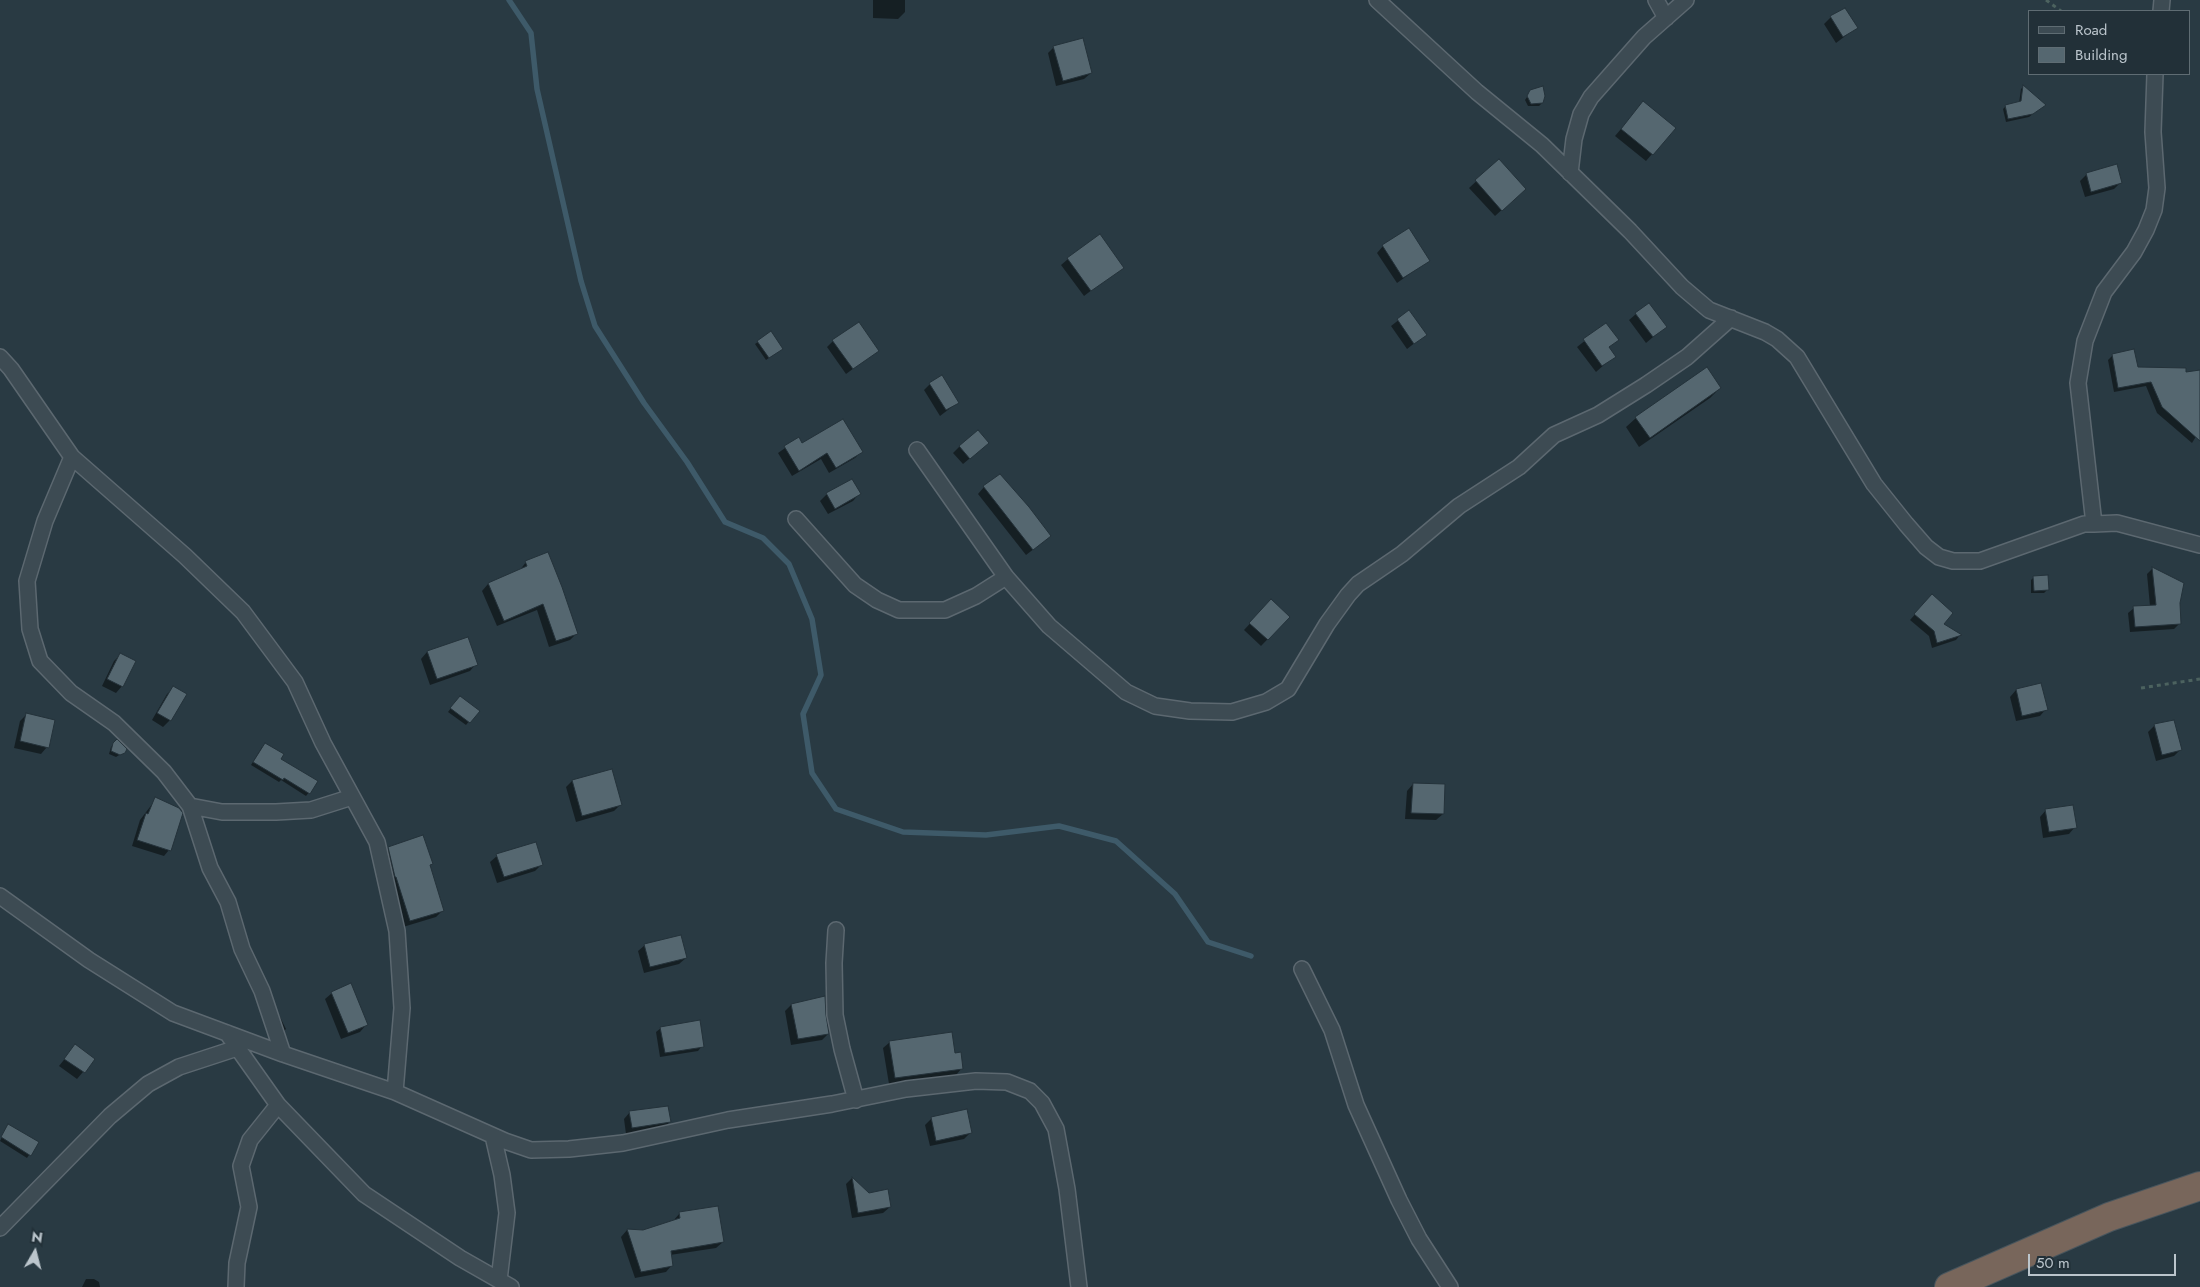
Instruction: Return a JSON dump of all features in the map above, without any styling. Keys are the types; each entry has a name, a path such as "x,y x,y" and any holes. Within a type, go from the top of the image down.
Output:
{"highway":[{"path":"1949,1287 2109,1217 2200,1186"}],"street":[{"path":"1377,0 1457,75 1542,145 1682,287 1709,310 1777,339 1797,356 1874,484 1916,536 1939,557 1952,561 1980,561 2084,524 2117,523 2200,545"},
{"path":"1656,0 1666,18"},
{"path":"1570,173 1574,139 1580,114 1591,97 1644,37 1686,0"},
{"path":"2094,524 2078,383 2085,341 2104,292 2134,252 2154,210 2157,188 2153,132 2154,75"},
{"path":"917,450 1006,577 1049,626 1126,692 1155,706 1190,711 1232,712 1266,702 1288,689 1327,624 1358,584 1402,554 1459,506 1519,467 1554,435 1598,415 1646,385 1686,356 1731,318"},
{"path":"0,357 11,369 72,457 185,556 243,612 296,682 323,743 376,842 397,930 402,1008 395,1092"},
{"path":"72,457 45,521 27,581 30,629 40,661 71,693 114,723 164,772 190,806 210,868 228,902 242,949 262,991 283,1054"},
{"path":"796,519 855,585 876,600 899,610 944,610 976,596 1006,577"},
{"path":"190,806 222,812 276,812 311,810 352,797"},
{"path":"0,896 89,960 173,1013 283,1054 395,1092 493,1136 531,1150 569,1149 623,1143 728,1120 856,1100 906,1090 976,1080 1007,1082 1030,1091 1042,1103 1056,1129 1067,1189 1080,1287"},
{"path":"836,930 834,962 835,1015 856,1100"},
{"path":"1302,969 1332,1030 1356,1105 1399,1200 1419,1240 1450,1287"},
{"path":"227,1033 278,1105 364,1194 460,1258 505,1284 507,1213 502,1175 493,1136"},
{"path":"0,1228 110,1116 148,1084 179,1067 237,1048"},
{"path":"236,1287 237,1263 249,1207 241,1166 250,1140 278,1105"}],"path":[{"path":"2046,0 2060,10"},
{"path":"2141,688 2200,679"}],"building":[{"path":"1845,8 1858,28 1843,37 1830,16"},
{"path":"1083,38 1092,73 1063,81 1053,46"},
{"path":"2023,85 2046,105 2033,114 2008,119 2005,105 2021,101"},
{"path":"1543,86 1545,96 1543,103 1531,104 1527,96 1530,90"},
{"path":"1643,101 1676,128 1653,155 1621,129"},
{"path":"1499,159 1526,189 1502,211 1475,180"},
{"path":"2117,164 2122,183 2091,192 2086,173"},
{"path":"1409,228 1430,261 1403,278 1382,245"},
{"path":"1100,234 1124,268 1091,291 1067,258"},
{"path":"1649,303 1667,327 1653,337 1635,313"},
{"path":"1409,310 1427,335 1414,344 1397,319"},
{"path":"859,322 879,351 853,369 832,340"},
{"path":"1606,323 1619,340 1609,347 1616,357 1602,366 1583,339"},
{"path":"771,331 783,349 769,358 757,341"},
{"path":"2134,349 2138,367 2186,368 2186,372 2200,370 2200,441 2162,407 2151,382 2118,388 2112,354"},
{"path":"1707,367 1721,388 1650,438 1635,417"},
{"path":"942,375 959,403 946,410 929,383"},
{"path":"843,419 863,452 836,468 827,453 799,471 784,446 799,437 802,443"},
{"path":"978,430 989,443 970,459 959,446"},
{"path":"1000,474 1051,536 1033,550 983,486"},
{"path":"852,479 861,494 835,509 826,493"},
{"path":"548,552 578,634 556,641 543,604 504,621 488,583 527,566 525,561"},
{"path":"2152,567 2184,583 2180,603 2181,624 2135,627 2133,606 2156,605"},
{"path":"2048,575 2049,590 2034,591 2033,576"},
{"path":"1932,594 1953,613 1944,624 1962,635 1937,643 1934,631 1914,614"},
{"path":"1271,599 1290,617 1268,640 1249,623"},
{"path":"468,637 478,665 437,679 427,651"},
{"path":"120,653 136,661 123,687 107,679"},
{"path":"2041,683 2048,710 2022,716 2016,689"},
{"path":"173,686 187,694 171,721 157,713"},
{"path":"460,696 480,711 470,723 450,708"},
{"path":"26,713 55,720 49,748 20,741"},
{"path":"2174,720 2182,750 2162,755 2154,724"},
{"path":"117,739 127,749 125,753 120,755 111,751 113,743"},
{"path":"265,743 284,754 281,759 318,781 310,794 253,762"},
{"path":"612,769 622,805 582,816 572,780"},
{"path":"1413,783 1445,784 1444,814 1411,813"},
{"path":"155,797 179,808 183,813 171,851 137,840 146,813 148,814"},
{"path":"2073,805 2077,828 2049,832 2045,809"},
{"path":"423,835 433,864 430,865 444,911 410,921 395,877 388,847"},
{"path":"536,842 543,865 504,877 496,854"},
{"path":"681,935 687,958 650,967 644,944"},
{"path":"351,983 368,1025 348,1033 331,992"},
{"path":"825,996 829,1034 798,1039 791,1004"},
{"path":"700,1020 704,1047 665,1053 660,1027"},
{"path":"952,1032 955,1053 961,1052 963,1069 895,1078 889,1041"},
{"path":"75,1044 95,1059 85,1073 64,1059"},
{"path":"668,1106 671,1122 632,1128 629,1111"},
{"path":"967,1109 972,1133 936,1141 931,1117"},
{"path":"8,1124 39,1142 31,1156 1,1137"},
{"path":"852,1177 869,1193 888,1189 891,1207 858,1213"},
{"path":"718,1206 724,1242 671,1251 673,1266 641,1272 627,1229 643,1230 680,1218 679,1212"}],"waterway":[{"path":"509,0 531,33 537,89 581,281 595,326 644,403 687,462 725,522 763,538 789,564 812,619 821,675 803,714 812,773 836,809 903,832 986,835 1059,826 1116,841 1175,894 1208,942 1251,956"}]}
